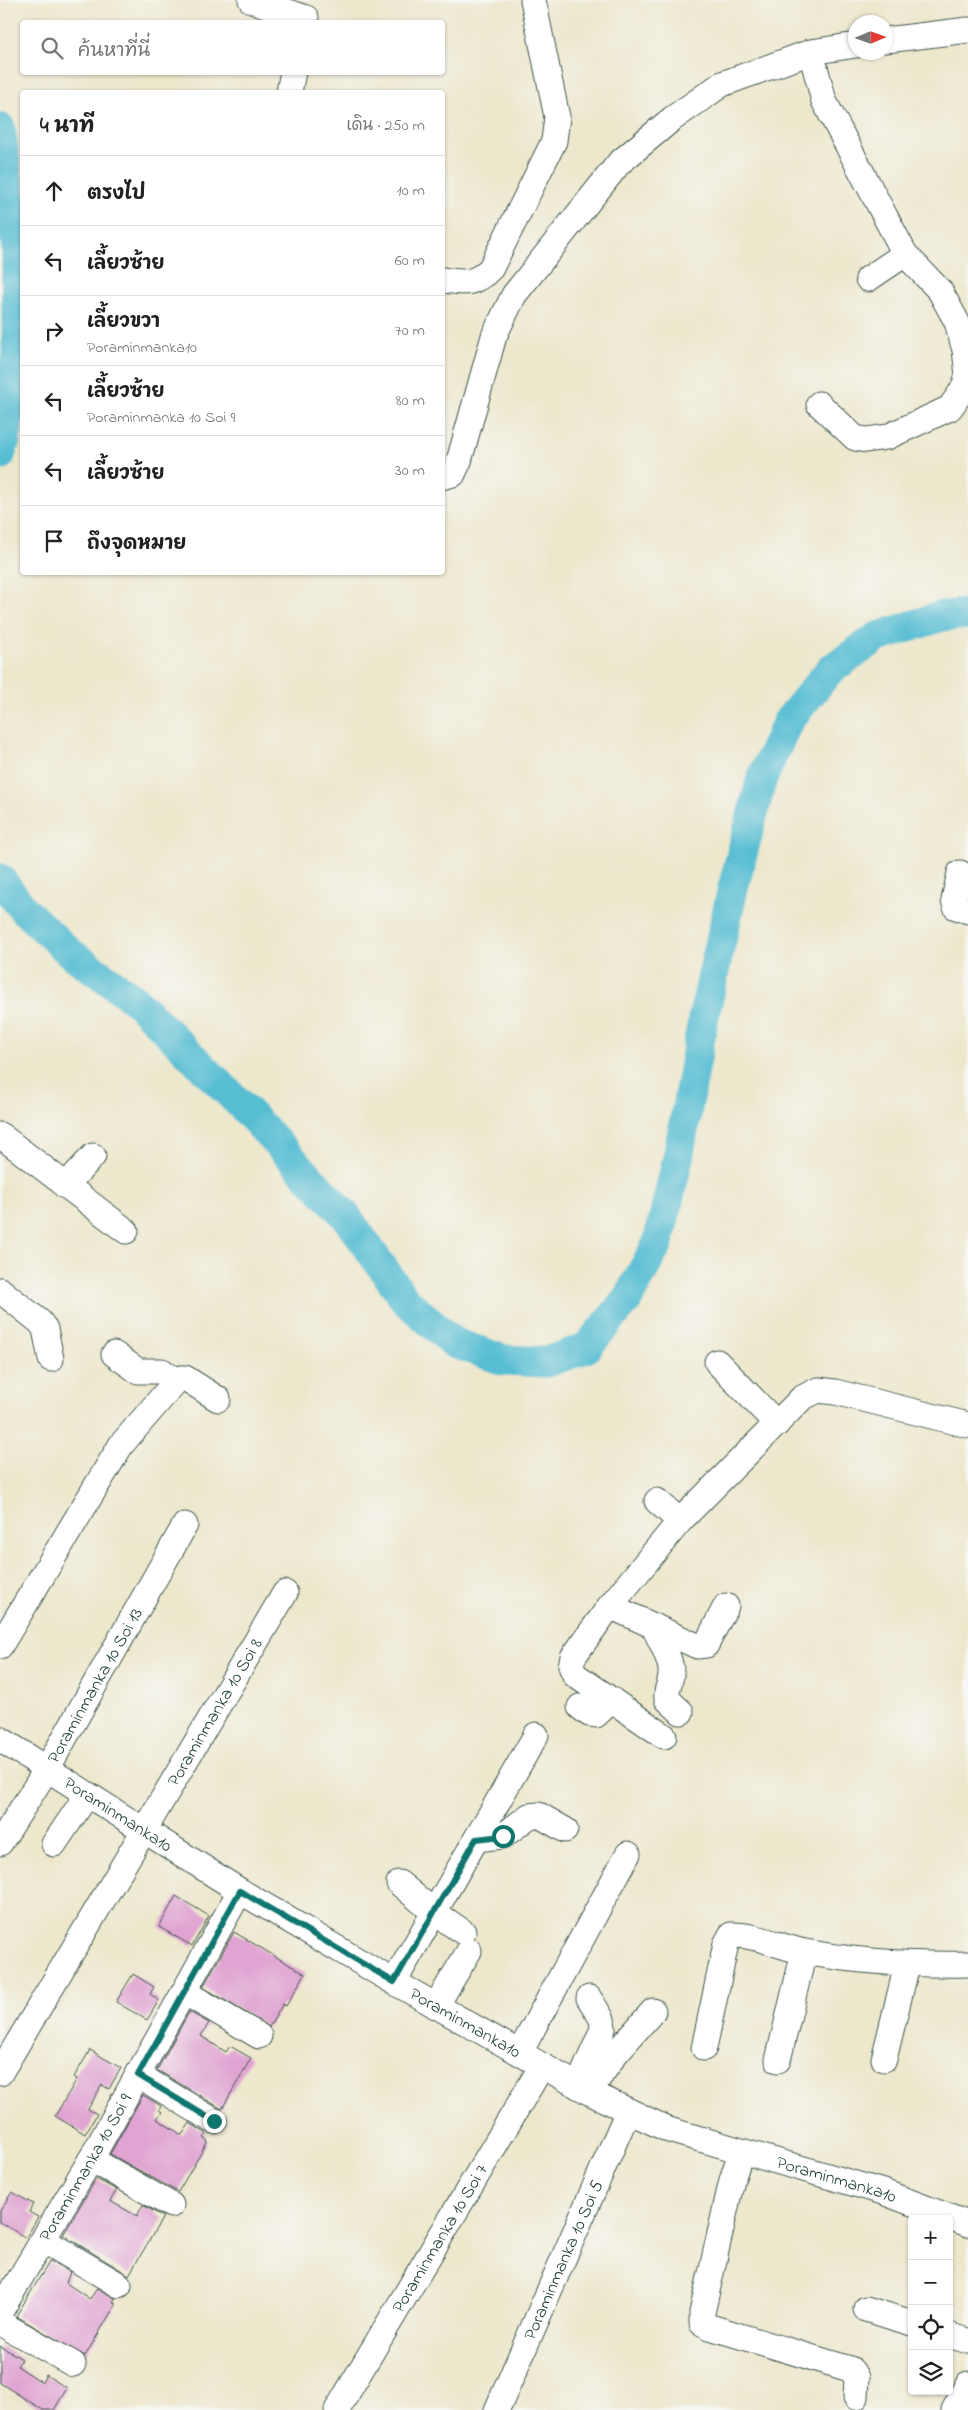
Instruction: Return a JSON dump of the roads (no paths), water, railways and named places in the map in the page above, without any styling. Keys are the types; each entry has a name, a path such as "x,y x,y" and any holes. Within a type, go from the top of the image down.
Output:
{"street":[{"path":"251,0 308,13"},
{"path":"445,280 460,282 480,279 491,268 554,141 557,117 533,0"},
{"path":"893,39 968,30"},
{"path":"445,476 453,474 459,461 494,336 514,295 619,163 672,119 722,84 811,52 848,45"},
{"path":"811,52 824,101 905,254 940,291 957,322 965,350 968,375 964,388 950,408 887,437 866,440 855,438 820,404"},
{"path":"289,90 292,75"},
{"path":"868,279 905,254"},
{"path":"960,873 954,900 956,907 968,911"},
{"path":"0,1136 126,1230"},
{"path":"65,1186 93,1156"},
{"path":"0,1290 46,1329 52,1359"},
{"path":"114,1354 138,1371 162,1371 176,1381"},
{"path":"717,1362 777,1424"},
{"path":"0,1646 121,1445 176,1381 180,1378 185,1378 218,1399"},
{"path":"664,1736 576,1675 570,1666 572,1657 610,1606 680,1522 802,1398 818,1390 836,1392 968,1425"},
{"path":"657,1501 680,1522"},
{"name":"Poraminmanka 10 Soi 13","path":"0,1843 47,1769 185,1526"},
{"name":"Poraminmanka 10 Soi 8","path":"0,2072 285,1593"},
{"path":"610,1606 697,1646 706,1645 726,1606"},
{"path":"654,1626 672,1673 666,1693 667,1699 681,1712"},
{"path":"580,1707 589,1714 596,1715 612,1700"},
{"path":"394,1982 536,1735"},
{"name":"Poraminmanka10","path":"0,1740 240,1891 394,1982 583,2089 668,2130 883,2192 968,2224"},
{"path":"54,1844 87,1795"},
{"path":"476,1839 503,1836 528,1816 539,1815 565,1830"},
{"path":"520,2052 628,1854"},
{"path":"399,1883 466,1942 436,2006"},
{"name":"Poraminmanka 10 Soi 9","path":"0,2312 91,2159 240,1891"},
{"path":"704,2048 726,1944 731,1935 742,1934 804,1952 907,1965 968,1964"},
{"path":"778,2060 804,1952"},
{"path":"884,2059 907,1965"},
{"path":"184,1992 259,2036"},
{"path":"583,2089 603,2029 602,2020 589,1998"},
{"path":"583,2089 653,2011"},
{"name":"Poraminmanka 10 Soi 7","path":"337,2410 542,2066"},
{"path":"138,2075 214,2121"},
{"name":"Poraminmanka 10 Soi 5","path":"497,2410 628,2111"},
{"path":"741,2152 732,2180 704,2304 702,2322 710,2328 850,2369 857,2377 856,2397"},
{"path":"91,2159 171,2205"},
{"path":"43,2240 119,2284"},
{"path":"866,2309 908,2322"},
{"path":"0,2323 73,2364"},
{"path":"953,2336 968,2341"},
{"path":"954,2410 968,2384"}],"waterway":[{"path":"0,128 17,250 17,353 5,440 0,455"},
{"path":"0,879 24,910 69,952 134,999 244,1108 346,1216 406,1301 454,1343 504,1360 546,1362 586,1348 627,1300 658,1243 678,1158 703,1020 733,888 762,778 788,721 830,670 878,637 942,616 968,614"}]}
